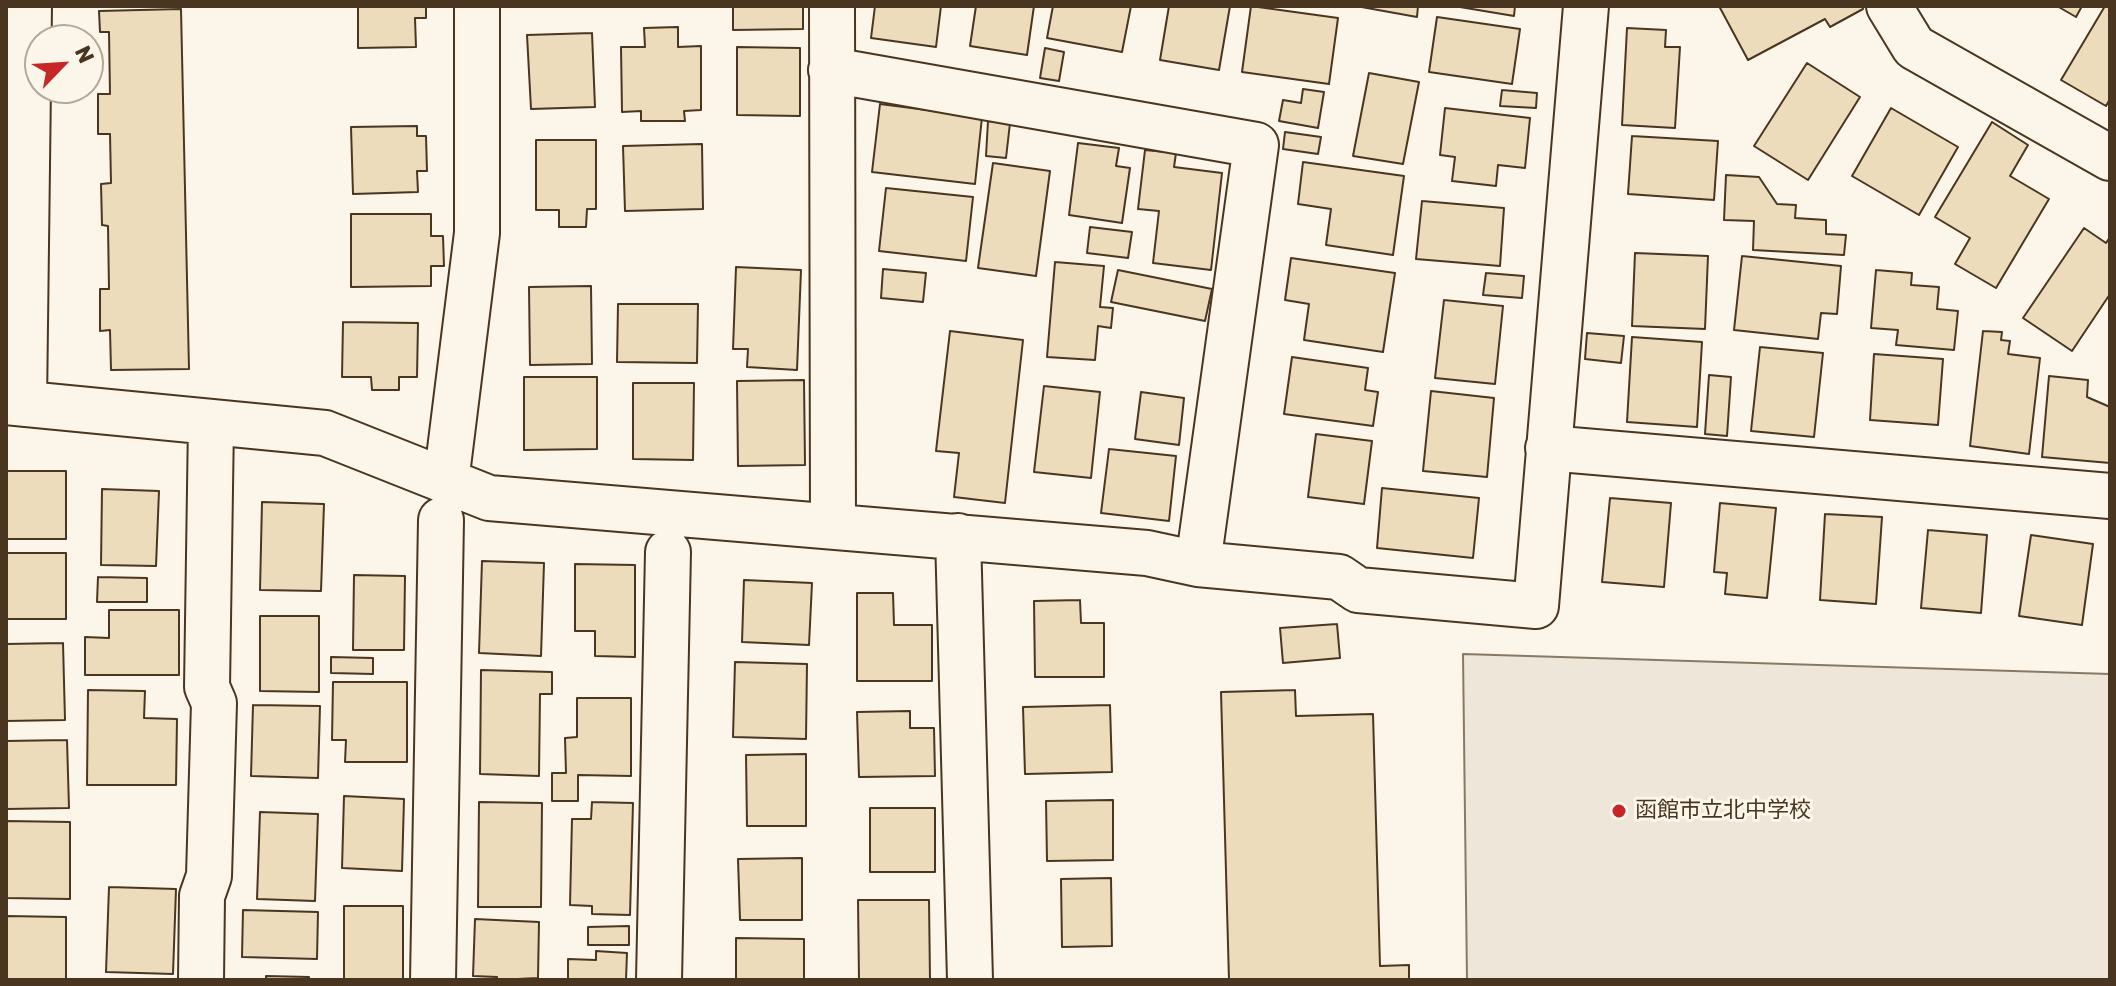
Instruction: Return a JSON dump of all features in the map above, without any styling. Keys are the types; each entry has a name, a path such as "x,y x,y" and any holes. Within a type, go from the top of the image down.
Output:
{"street":[{"path":"29,6 15,403 325,433 444,501 489,498 1147,553 1198,564 1339,577 1358,590 1536,606 1586,6"},
{"path":"433,980 444,501 477,233 477,6"},
{"path":"832,6 833,526"},
{"path":"1889,6 1914,47 2110,158"},
{"path":"831,70 1256,145 1198,564"},
{"path":"201,980 202,896 209,876 214,703 207,687 211,423"},
{"path":"1548,448 2110,496"},
{"path":"958,536 970,980"},
{"path":"659,980 668,552"}],"shaded area":[{"path":"1463,654 2110,674 2110,980 1467,980"}],"building":[{"path":"358,6 426,6 426,18 415,18 416,47 358,48"},
{"path":"733,6 803,6 803,29 733,30"},
{"path":"875,6 941,6 936,47 871,38"},
{"path":"976,6 1034,6 1027,55 970,46"},
{"path":"1053,6 1131,6 1122,52 1047,38"},
{"path":"1169,6 1230,6 1219,70 1160,60"},
{"path":"1251,6 1338,18 1329,84 1242,72"},
{"path":"1356,6 1418,6 1417,17"},
{"path":"1454,6 1515,6 1514,16"},
{"path":"1719,6 1862,6 1863,9 1830,27 1825,19 1748,60"},
{"path":"2057,6 2082,6 2076,17"},
{"path":"2105,6 2110,6 2110,99 2106,106 2061,80"},
{"path":"181,9 189,369 111,370 110,330 100,331 100,289 109,289 108,226 102,225 101,184 111,183 110,134 98,134 98,104 104,104 104,94 110,94 109,32 104,32 104,24 100,24 99,11"},
{"path":"1437,17 1520,29 1512,84 1429,72"},
{"path":"678,27 678,47 701,46 701,110 684,111 685,121 641,121 641,111 622,112 621,47 645,47 644,28"},
{"path":"1627,28 1666,30 1665,47 1680,47 1675,128 1622,125"},
{"path":"592,33 595,107 531,109 527,35"},
{"path":"737,47 800,48 800,116 737,115"},
{"path":"1045,48 1064,52 1059,81 1040,78"},
{"path":"1807,63 1860,97 1808,180 1754,146"},
{"path":"1369,73 1419,82 1403,164 1353,156"},
{"path":"1303,89 1324,92 1318,128 1279,121 1283,100 1301,103"},
{"path":"1502,90 1537,93 1536,108 1500,106"},
{"path":"880,104 982,117 975,184 872,172"},
{"path":"1445,108 1530,118 1525,168 1498,165 1496,186 1452,181 1455,157 1440,155"},
{"path":"1891,108 1958,147 1919,215 1852,176"},
{"path":"988,121 1010,123 1006,158 986,156"},
{"path":"1992,122 2028,145 2010,176 2049,199 1996,288 1955,264 1970,238 1935,217"},
{"path":"417,126 417,136 426,136 427,171 417,171 418,192 353,194 351,127"},
{"path":"1285,132 1321,137 1318,154 1283,149"},
{"path":"1632,136 1718,141 1714,200 1628,194"},
{"path":"536,140 596,140 596,209 587,209 586,227 559,227 559,210 536,210"},
{"path":"1078,143 1119,148 1116,166 1130,168 1122,223 1069,215"},
{"path":"702,144 703,209 625,211 623,146"},
{"path":"1145,150 1176,153 1174,167 1222,173 1211,270 1153,263 1159,211 1138,209"},
{"path":"1303,162 1404,176 1393,255 1326,245 1331,209 1298,204"},
{"path":"993,163 1050,171 1036,276 978,268"},
{"path":"1726,175 1759,177 1777,204 1796,205 1795,218 1826,220 1826,234 1846,235 1844,255 1753,250 1754,221 1724,220"},
{"path":"886,188 973,197 966,261 879,251"},
{"path":"1422,201 1504,208 1500,266 1416,259"},
{"path":"351,214 431,214 431,236 443,236 444,266 431,266 431,286 351,287"},
{"path":"1090,227 1132,232 1128,258 1087,253"},
{"path":"2084,228 2106,243 2110,237 2110,294 2072,351 2023,318"},
{"path":"1635,253 1708,256 1705,329 1632,326"},
{"path":"1742,256 1841,266 1837,314 1821,313 1818,339 1734,330"},
{"path":"1291,258 1395,273 1383,352 1304,340 1309,304 1285,300"},
{"path":"1055,262 1104,266 1100,307 1113,308 1111,328 1098,326 1095,360 1047,357"},
{"path":"736,267 801,270 797,370 747,367 748,349 733,349"},
{"path":"883,269 926,273 923,302 881,298"},
{"path":"1118,270 1212,289 1205,321 1111,302"},
{"path":"1876,270 1912,273 1911,285 1939,287 1937,309 1958,311 1954,350 1896,345 1898,330 1871,328"},
{"path":"1486,273 1524,276 1522,298 1483,295"},
{"path":"591,286 592,364 530,365 529,287"},
{"path":"1444,300 1503,306 1495,384 1435,378"},
{"path":"618,304 698,304 697,363 617,362"},
{"path":"343,322 418,323 417,377 399,377 399,390 372,390 371,377 342,377"},
{"path":"950,331 1023,340 1005,503 954,497 959,453 936,451"},
{"path":"1983,331 2002,332 2001,340 2010,341 2008,354 2040,358 2029,454 1970,446"},
{"path":"1587,333 1624,336 1621,363 1585,359"},
{"path":"1632,337 1702,342 1697,427 1627,422"},
{"path":"1760,347 1823,353 1814,437 1751,431"},
{"path":"1874,354 1943,359 1938,425 1870,420"},
{"path":"1292,357 1368,368 1365,390 1378,392 1373,426 1284,414"},
{"path":"1709,375 1731,377 1727,436 1705,434"},
{"path":"2049,376 2088,380 2087,397 2110,407 2110,463 2042,457"},
{"path":"524,377 597,377 597,449 524,450"},
{"path":"804,380 805,465 738,466 737,381"},
{"path":"633,383 694,383 693,460 633,459"},
{"path":"1044,386 1100,392 1091,478 1034,472"},
{"path":"1431,391 1494,398 1487,477 1423,471"},
{"path":"1141,392 1184,398 1179,445 1135,439"},
{"path":"1316,434 1372,441 1364,504 1308,497"},
{"path":"1109,449 1176,456 1169,521 1101,513"},
{"path":"6,471 66,471 66,539 6,539"},
{"path":"1382,488 1479,498 1473,558 1377,548"},
{"path":"102,489 159,491 156,566 101,565"},
{"path":"1610,498 1671,503 1664,587 1602,582"},
{"path":"262,502 324,504 321,591 260,590"},
{"path":"1720,503 1776,508 1767,598 1725,594 1727,573 1714,572"},
{"path":"1825,514 1882,517 1876,604 1820,600"},
{"path":"1928,530 1987,535 1981,613 1921,608"},
{"path":"2031,535 2093,544 2082,625 2019,616"},
{"path":"6,553 66,553 66,619 6,619"},
{"path":"482,561 544,563 541,656 479,653"},
{"path":"575,564 635,565 635,657 595,656 595,631 575,631"},
{"path":"354,575 405,576 404,650 353,650"},
{"path":"98,577 147,578 147,602 97,602"},
{"path":"744,580 812,583 809,645 742,642"},
{"path":"857,593 893,593 894,625 932,625 932,681 857,681"},
{"path":"1080,600 1081,623 1104,623 1104,677 1035,677 1034,601"},
{"path":"109,610 179,610 179,675 85,675 85,637 109,638"},
{"path":"260,616 319,616 319,692 260,691"},
{"path":"1337,624 1340,658 1283,663 1280,628"},
{"path":"63,643 65,720 6,721 6,644"},
{"path":"331,657 373,658 373,674 331,673"},
{"path":"735,662 807,664 806,739 733,737"},
{"path":"481,670 552,672 552,694 540,694 539,776 480,774"},
{"path":"333,682 407,682 407,762 345,762 346,740 332,740"},
{"path":"88,690 145,691 144,718 177,719 176,785 87,785"},
{"path":"1295,690 1296,716 1373,714 1380,966 1409,965 1409,980 1229,980 1221,692"},
{"path":"577,698 631,698 631,776 578,775 578,801 552,801 552,773 566,773 565,738 577,737"},
{"path":"253,705 320,706 318,778 251,776"},
{"path":"1110,705 1112,772 1025,774 1023,707"},
{"path":"910,711 910,728 934,728 935,776 859,777 857,712"},
{"path":"67,740 69,808 6,809 6,741"},
{"path":"806,754 806,826 747,826 746,755"},
{"path":"344,796 404,799 402,871 342,868"},
{"path":"1113,800 1113,860 1047,861 1046,801"},
{"path":"479,802 542,803 541,907 478,907"},
{"path":"592,802 633,803 630,915 592,914 592,906 570,905 572,819 591,819"},
{"path":"870,808 935,808 935,872 870,872"},
{"path":"260,812 318,814 315,901 257,899"},
{"path":"6,821 70,822 70,899 6,898"},
{"path":"802,858 802,920 740,920 738,859"},
{"path":"1111,878 1112,946 1062,947 1061,879"},
{"path":"109,887 176,889 173,974 106,972"},
{"path":"858,900 929,900 930,980 859,980"},
{"path":"344,906 403,906 403,980 344,980"},
{"path":"243,910 318,912 317,959 242,957"},
{"path":"6,916 66,917 66,980 6,980"},
{"path":"475,919 539,922 538,978 497,980 497,977 473,976"},
{"path":"629,926 629,945 588,945 588,927"},
{"path":"736,938 804,939 804,980 736,980"},
{"path":"596,951 627,953 626,980 568,980 568,959 596,960"},
{"path":"266,976 309,977 309,980 266,980"}],"place":[{"name":"函館市立北中学校","path":"1619,811"}]}
